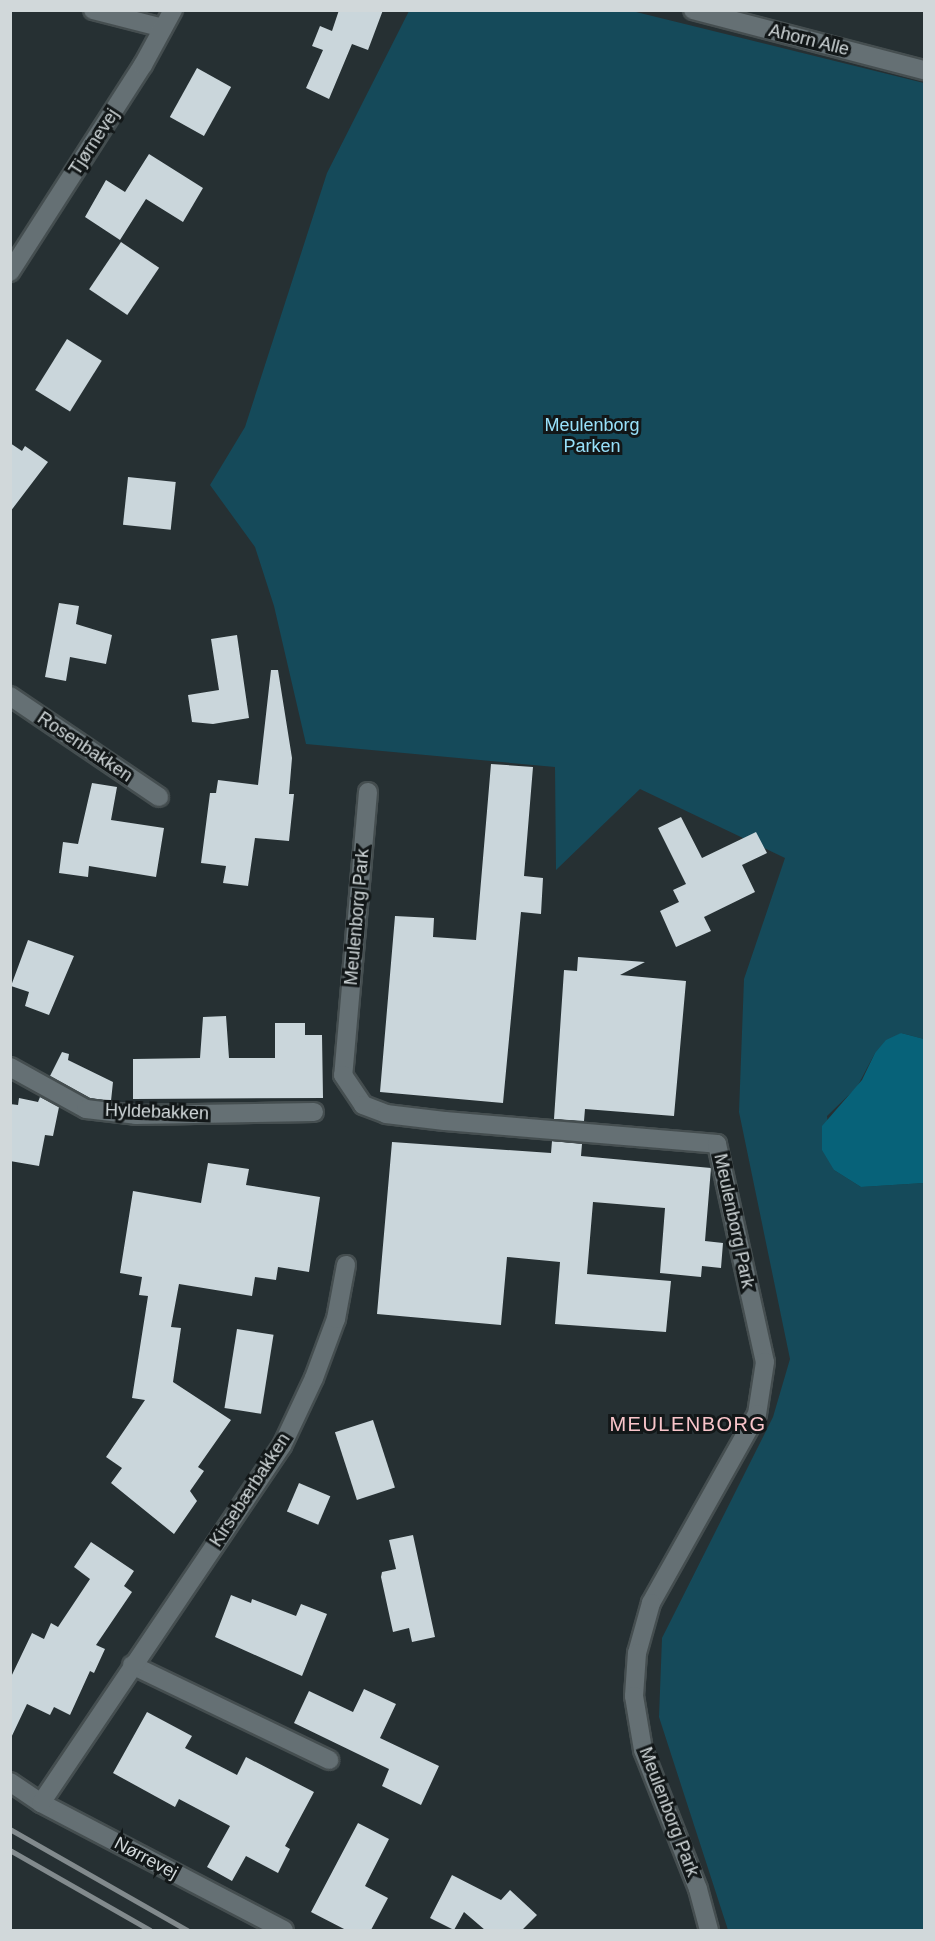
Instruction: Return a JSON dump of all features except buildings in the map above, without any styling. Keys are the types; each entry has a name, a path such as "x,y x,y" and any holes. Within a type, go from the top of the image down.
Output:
{"street":[{"path":"93,10 163,28"},
{"name":"Tjørnevej","path":"10,272 173,10"},
{"name":"Ahorn Alle","path":"693,10 924,70"},
{"name":"Rosenbakken","path":"10,696 159,797"},
{"name":"Meulenborg Park","path":"368,792 344,1076 363,1106 386,1114 445,1121 717,1144 765,1362 757,1414 651,1603 637,1653 634,1696 643,1750 698,1889 709,1930"},
{"name":"Hyldebakken","path":"10,1067 86,1109 136,1116 314,1113"},
{"name":"Kirsebærbakken","path":"41,1803 282,1446 314,1378 336,1318 346,1265"},
{"path":"132,1665 328,1760"},
{"name":"Nørrevej","path":"10,1782 41,1803 284,1930"}],"green space":[{"name":"Meulenborg Parken","path":"409,11 632,11 924,83 924,1039 901,1033 875,1053 857,1087 827,1116 834,1170 861,1187 924,1183 924,1930 728,1930 659,1717 662,1638 773,1417 790,1359 739,1112 744,979 785,858 640,789 556,870 555,767 306,744 274,606 255,547 210,485 245,427 327,173"}],"shaded area":[{"path":"901,1033 924,1039 924,1183 861,1187 834,1170 822,1150 822,1126 862,1080 875,1053 886,1040"}],"railway":[{"path":"10,1829 187,1930"},
{"path":"10,1850 150,1930"}],"district":[{"name":"MEULENBORG","path":"688,1424"}]}
